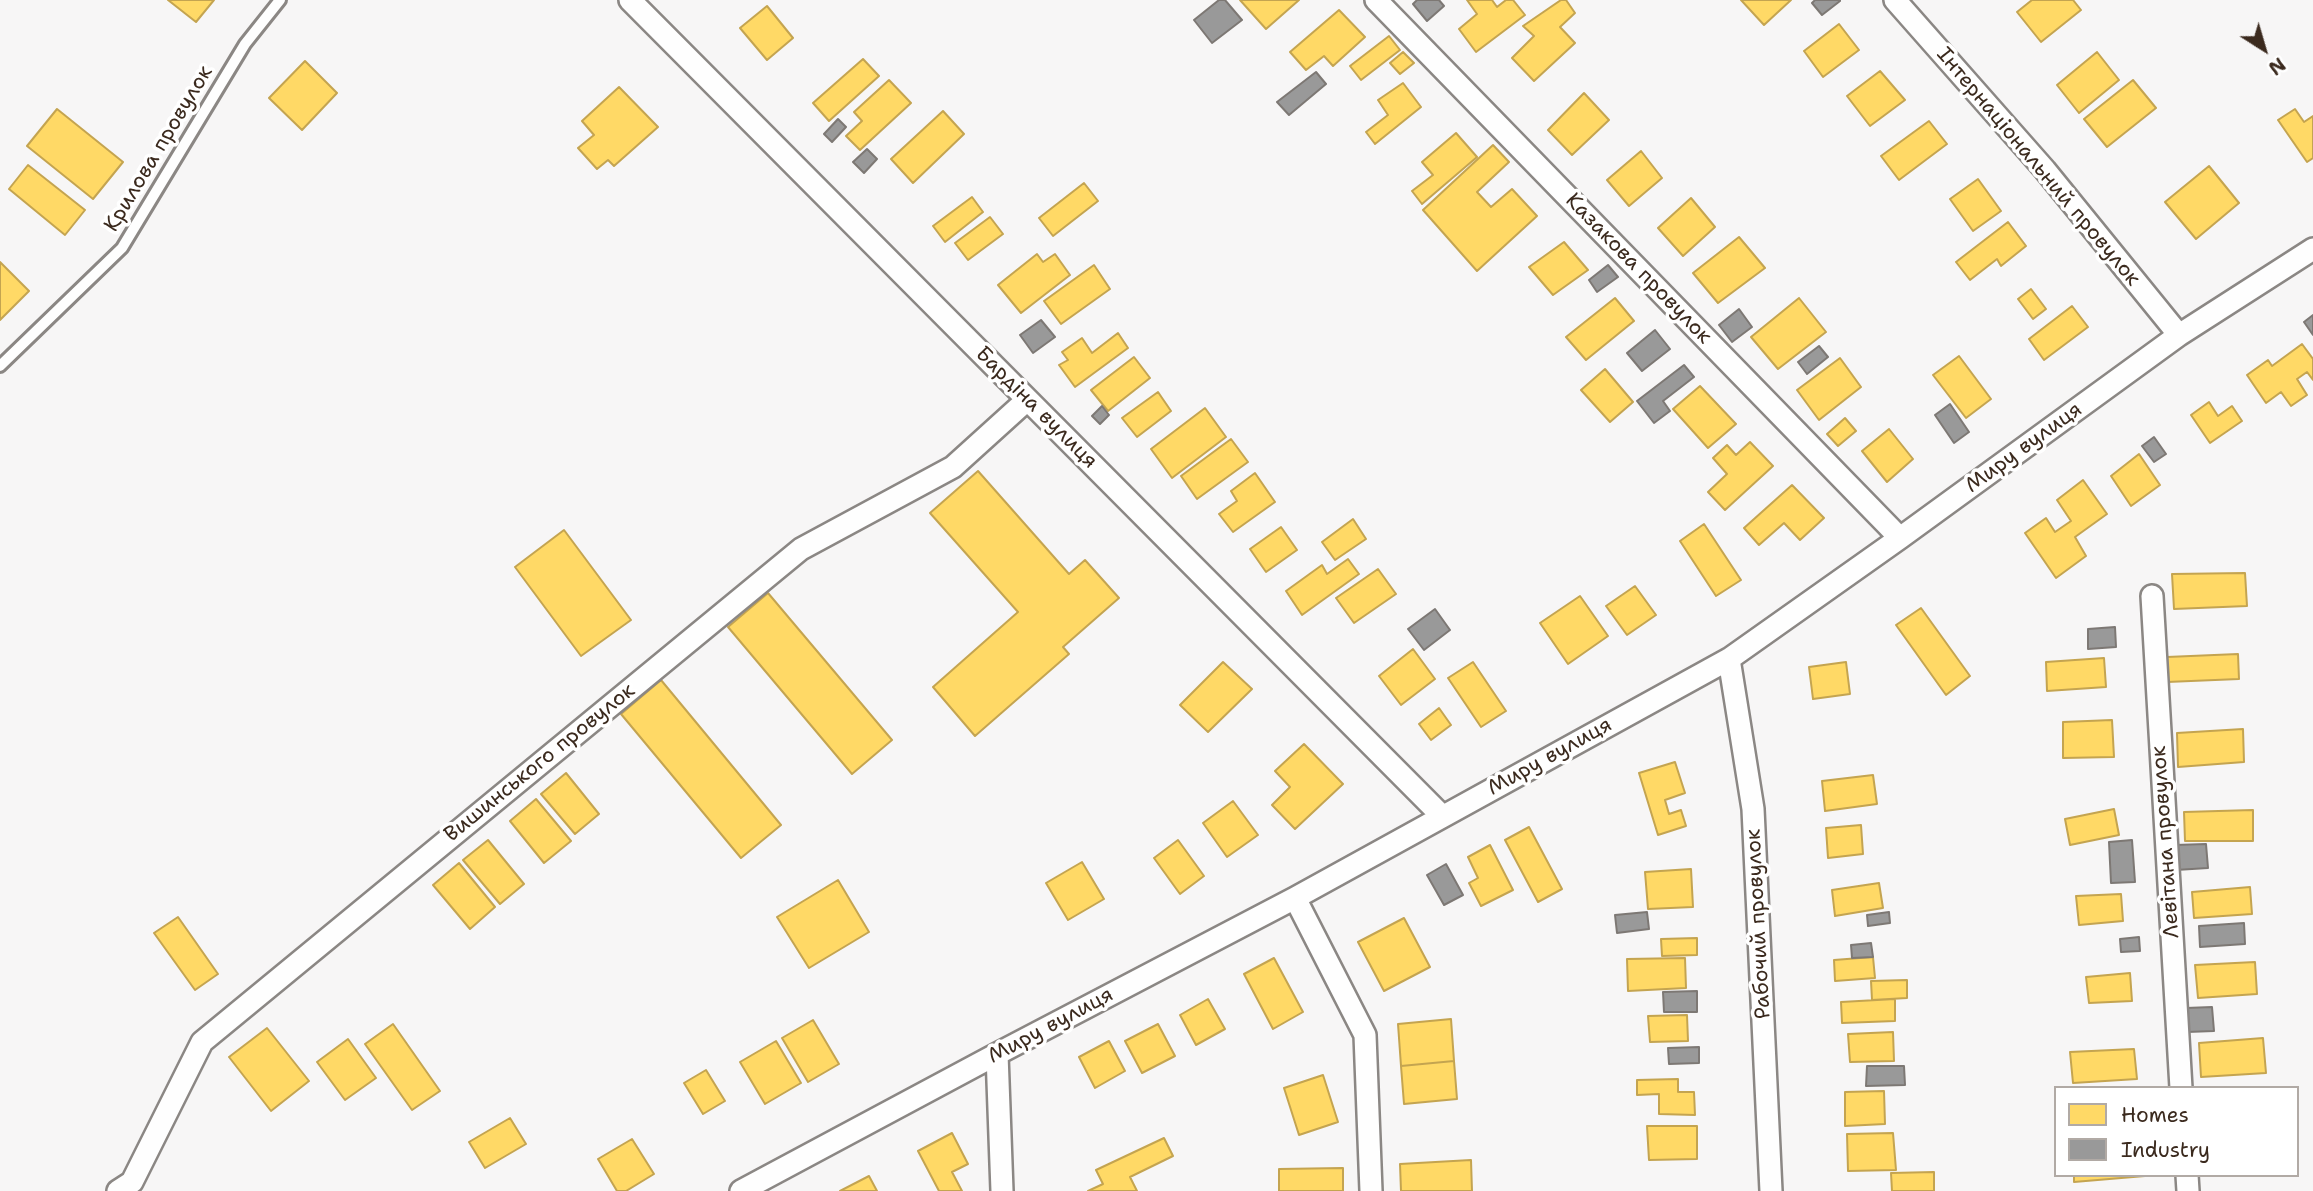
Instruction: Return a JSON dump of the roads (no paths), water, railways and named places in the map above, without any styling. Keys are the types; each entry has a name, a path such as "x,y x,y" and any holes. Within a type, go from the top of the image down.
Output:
{"street":[{"name":"Бардіна вулиця","path":"630,0 1442,816"},
{"name":"Казакова провулок","path":"1376,0 1900,538"},
{"name":"Інтернаціональний провулок","path":"1895,0 2045,170 2179,335"},
{"name":"Миру вулиця","path":"741,1191 1296,898 1728,659 2179,335 2313,249"},
{"name":"Вишинського провулок","path":"118,1191 132,1182 202,1042 801,549 953,467 1027,400"},
{"name":"Левітана провулок","path":"2152,596 2181,1086"},
{"name":"Рабочий провулок","path":"1728,659 1753,809 1771,1191"},
{"path":"1296,898 1365,1035 1371,1191"},
{"path":"997,1054 1002,1191"}],"lane":[{"name":"Крилова провулок","path":"0,366 122,248 245,44 280,0"}]}
